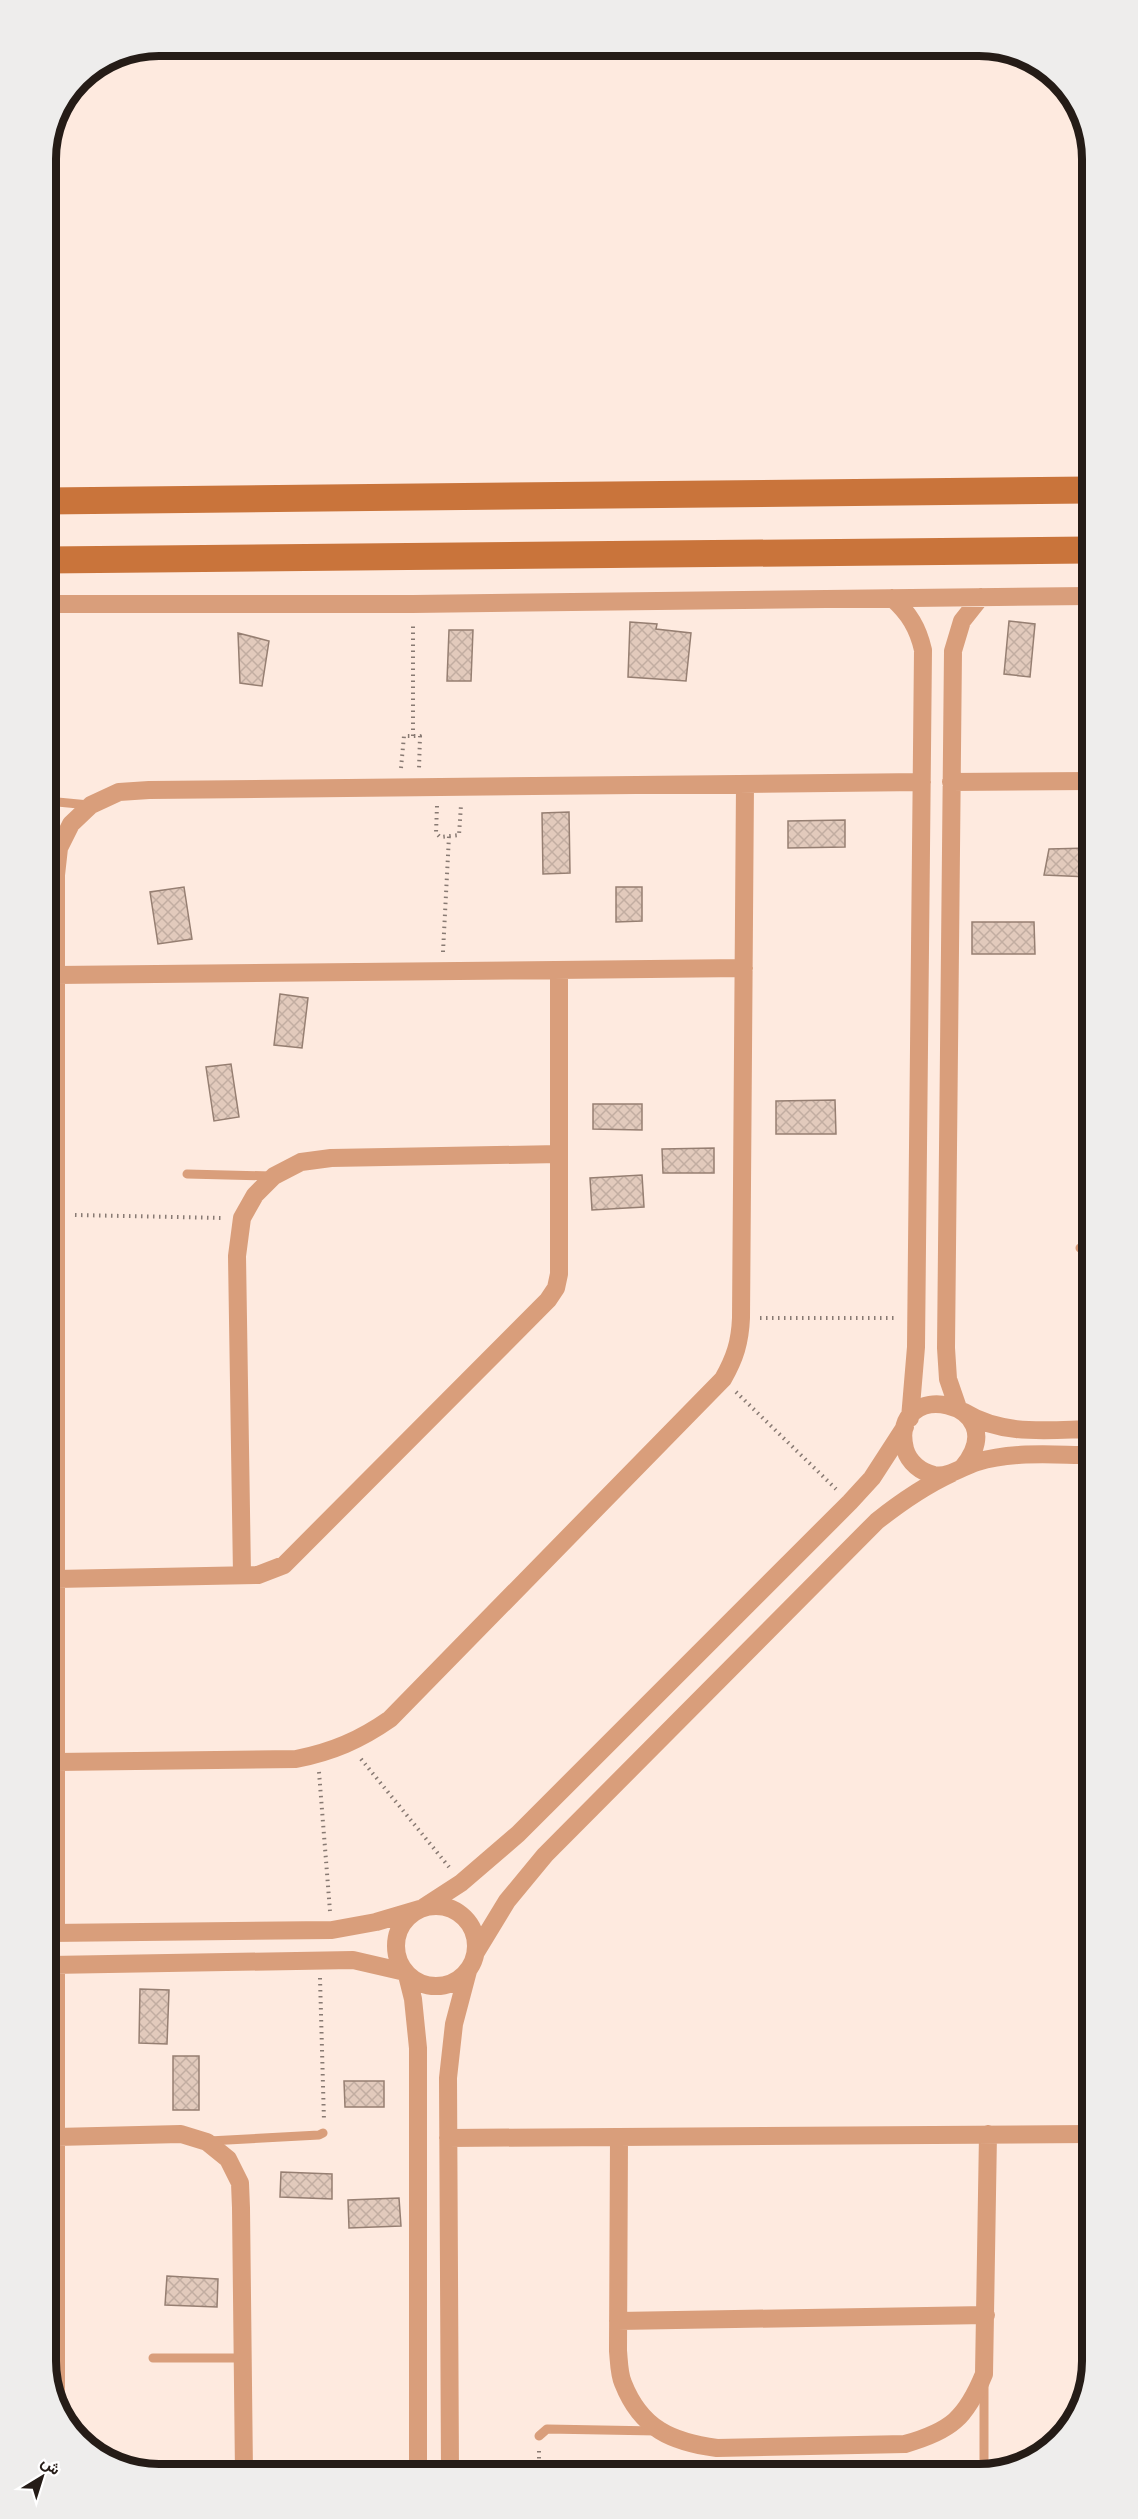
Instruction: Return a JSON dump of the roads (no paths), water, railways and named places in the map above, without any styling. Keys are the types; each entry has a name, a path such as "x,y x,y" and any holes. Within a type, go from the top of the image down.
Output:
{"street":[{"path":"56,501 1082,490"},
{"path":"56,560 1082,550"},
{"path":"56,604 413,604 1082,596"},
{"path":"450,2463 448,2138 450,2051 456,2015 468,1971 476,1952 507,1901 545,1856 868,1530 900,1502 957,1470 971,1457 975,1446 975,1433 971,1421 960,1410 948,1379 946,1348 953,651 962,621 981,597"},
{"path":"892,598 904,608 913,621 923,650 916,1364 908,1422 903,1440 906,1454 914,1465 925,1472 938,1475 1005,1456 1082,1455"},
{"path":"951,782 1082,781"},
{"path":"745,784 741,1318 740,1340 734,1360 723,1379 390,1719 349,1744 296,1760 56,1762 56,875 59,848 71,824 91,805 118,792 149,790 922,782"},
{"path":"56,975 744,968"},
{"path":"56,1579 258,1575 272,1571 294,1556 553,1294 559,1274 559,970"},
{"path":"242,1575 237,1256 242,1218 255,1195 274,1176 301,1162 331,1158 559,1154"},
{"path":"468,1971 460,1979 438,1986 416,1982 398,1961 397,1937 401,1925 461,1882 518,1834 850,1502 878,1470 918,1410 937,1403 960,1410 990,1426 1005,1429 1082,1429"},
{"path":"56,1933 332,1930 376,1922 422,1908 437,1906 450,1908 462,1915 471,1926 476,1938 476,1952"},
{"path":"56,1965 354,1960 406,1973"},
{"path":"406,1973 414,2007 418,2048 418,2463"},
{"path":"56,2361 56,2137 181,2134 207,2142 228,2159 240,2183 244,2463"},
{"path":"619,2137 618,2351 622,2381 636,2409 659,2431 687,2444 717,2448 905,2444 932,2437 956,2421 973,2400 984,2374 987,2315 988,2134"},
{"path":"448,2138 1082,2134"},
{"path":"618,2321 987,2315"}],"lane":[{"path":"56,802 91,805"},
{"path":"186,1174 274,1176"},
{"path":"207,2142 323,2133"},
{"path":"153,2358 243,2358"},
{"path":"984,2374 984,2464"},
{"path":"539,2436 547,2430 659,2431"}]}
